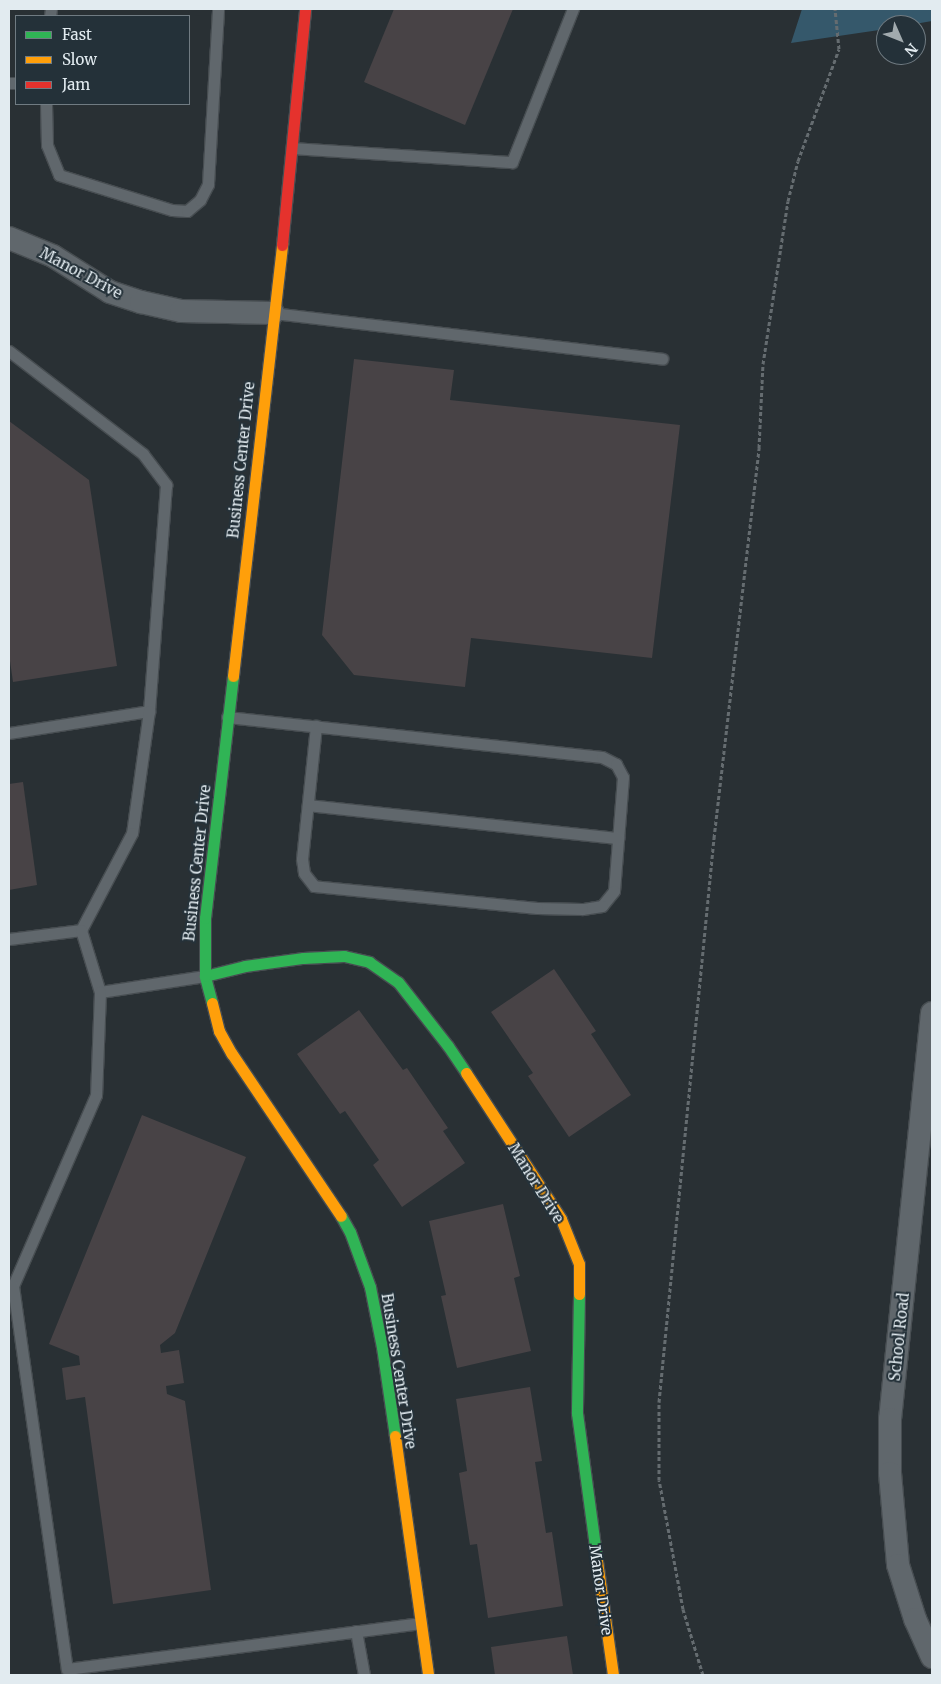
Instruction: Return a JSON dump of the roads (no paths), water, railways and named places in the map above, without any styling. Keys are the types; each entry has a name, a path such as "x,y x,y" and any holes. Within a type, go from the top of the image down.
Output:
{"street":[{"name":"Business Center Drive","path":"305,9 294,148 273,313 204,918 205,976 219,1031 232,1054 335,1205 350,1232 370,1286 380,1331 428,1675"},
{"name":"Manor Drive","path":"9,238 53,256 110,292 141,302 181,311 273,313"},
{"name":"Manor Drive","path":"205,976 245,966 303,958 344,956 368,962 398,982 448,1046 561,1219 579,1264 577,1413 613,1675"},
{"name":"School Road","path":"932,1012 890,1419 890,1473 898,1565 915,1619 932,1657"}],"lane":[{"path":"46,105 47,145 60,175 172,210 187,211 200,200 208,184 218,9"},
{"path":"294,148 512,162 573,9"},
{"path":"273,313 662,359"},
{"path":"9,351 143,454 166,485 149,711 132,833 81,930 100,992 96,1095 13,1286 67,1669 421,1623"},
{"path":"9,733 149,711"},
{"path":"228,717 316,726 602,757 616,764 622,776 614,890 602,906 582,909 537,908 314,886 304,873 302,859 316,726"},
{"path":"308,805 618,838"},
{"path":"9,939 81,930"},
{"path":"100,992 205,976"},
{"path":"356,1631 364,1675"}]}
